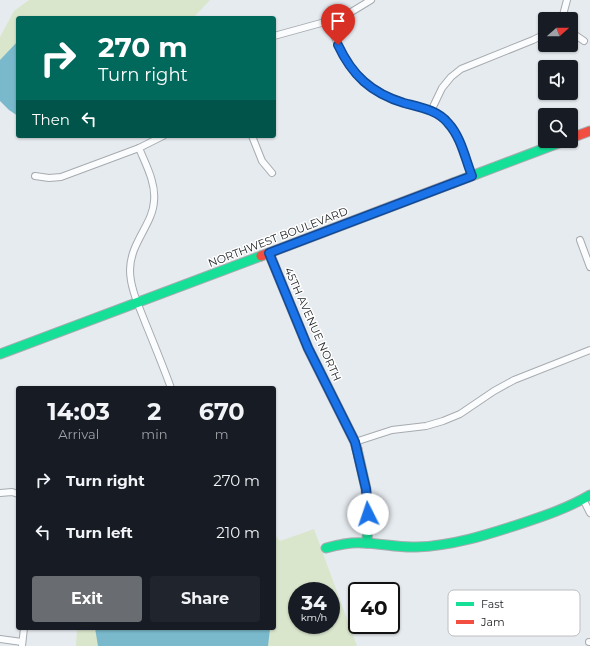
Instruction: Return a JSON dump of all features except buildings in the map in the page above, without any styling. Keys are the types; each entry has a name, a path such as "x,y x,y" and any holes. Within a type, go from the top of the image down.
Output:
{"main road":[{"path":"578,135 590,131"},
{"name":"NORTHWEST BOULEVARD","path":"0,354 546,148"},
{"name":"45TH AVENUE NORTH","path":"269,253 308,348 355,442 366,489 368,514 367,543"},
{"path":"326,548 346,544 367,543 396,547 418,547 461,541 537,518 587,497"}],"street":[{"path":"276,35 343,17 372,0"},
{"path":"563,12 567,0"},
{"path":"329,22 344,58 353,71 363,81 388,97 431,111 448,122 455,132 472,176"},
{"path":"578,37 584,41"},
{"path":"431,111 442,88 451,77 461,69 538,38"},
{"path":"35,176 49,178 61,177 139,148 159,138"},
{"path":"253,138 262,161 272,173"},
{"path":"139,148 154,190 154,202 152,211 133,252 130,262 131,281 170,386"},
{"path":"580,240 590,267"},
{"path":"355,442 392,430 426,426 443,421 460,414 494,391 514,380 590,350"},
{"path":"0,493 12,492 16,493"},
{"path":"587,497 590,513"},
{"path":"0,639 22,644 24,630"}],"green space":[{"path":"29,0 210,0 195,16 16,16 16,106 0,100 0,37 14,11"},
{"path":"314,529 333,582 288,582 288,634 340,634 340,600 348,622 348,634 353,634 357,646 76,646 77,630 276,630 276,536 280,541"}],"water":[{"path":"16,43 16,115 0,101 0,60"},
{"path":"95,630 270,630 268,646 98,646"}],"traffic: fast":[{"path":"453,183 546,148"},
{"path":"0,354 261,256"},
{"path":"357,449 366,489 368,513 367,543"},
{"path":"326,548 353,543 409,547 443,545 494,532 538,518 565,508 590,495"}],"traffic: jam":[{"path":"578,135 590,131"},
{"path":"261,256 453,183"},
{"path":"269,253 308,348 355,442 357,449"}],"route":[{"path":"338,45 344,58 353,71 375,90 388,97 431,111 448,122 455,132 472,176 269,253 315,364 355,442 366,489 368,514"}]}
